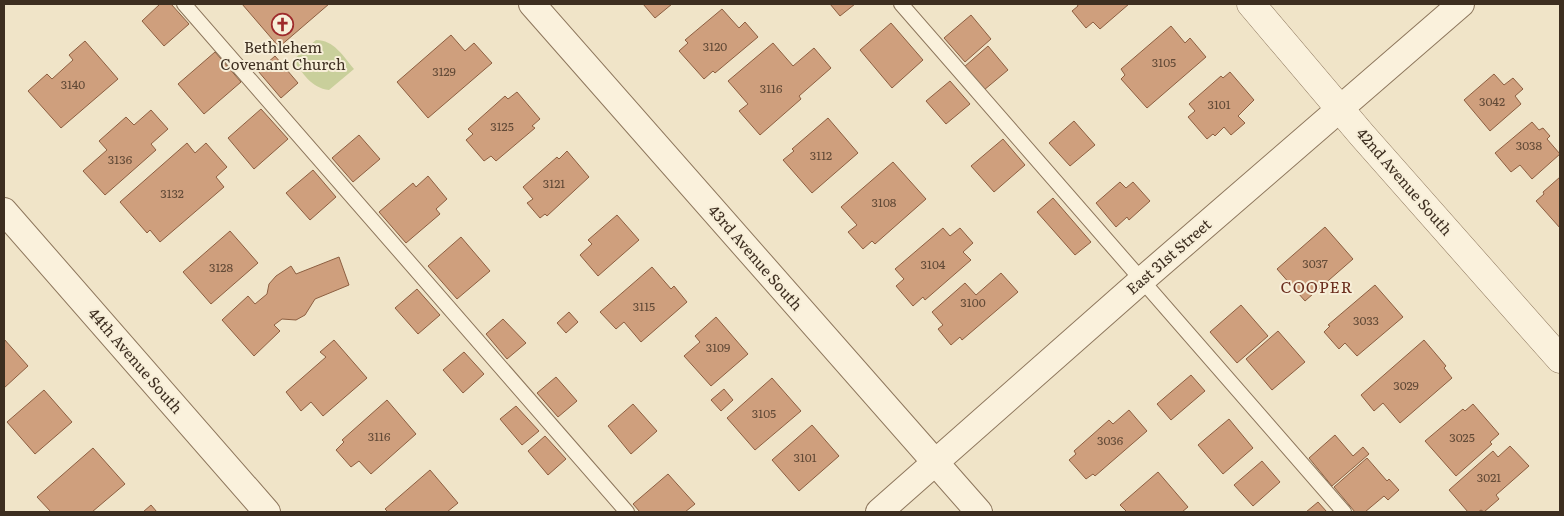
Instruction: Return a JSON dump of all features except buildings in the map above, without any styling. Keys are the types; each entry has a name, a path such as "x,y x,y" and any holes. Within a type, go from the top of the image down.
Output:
{"street":[{"name":"43rd Avenue South","path":"532,4 979,512"},
{"name":"42nd Avenue South","path":"1251,4 1362,135 1560,359"},
{"name":"East 31st Street","path":"879,512 1142,280 1461,4"},
{"name":"44th Avenue South","path":"4,210 267,512"}],"lane":[{"path":"184,4 627,512"},
{"path":"901,4 1344,512"}],"green space":[{"path":"316,40 333,46 354,69 329,90 312,83 293,60"}],"place":[{"name":"Bethlehem Covenant Church","path":"283,25"}],"district":[{"name":"COOPER","path":"1317,287"}]}
